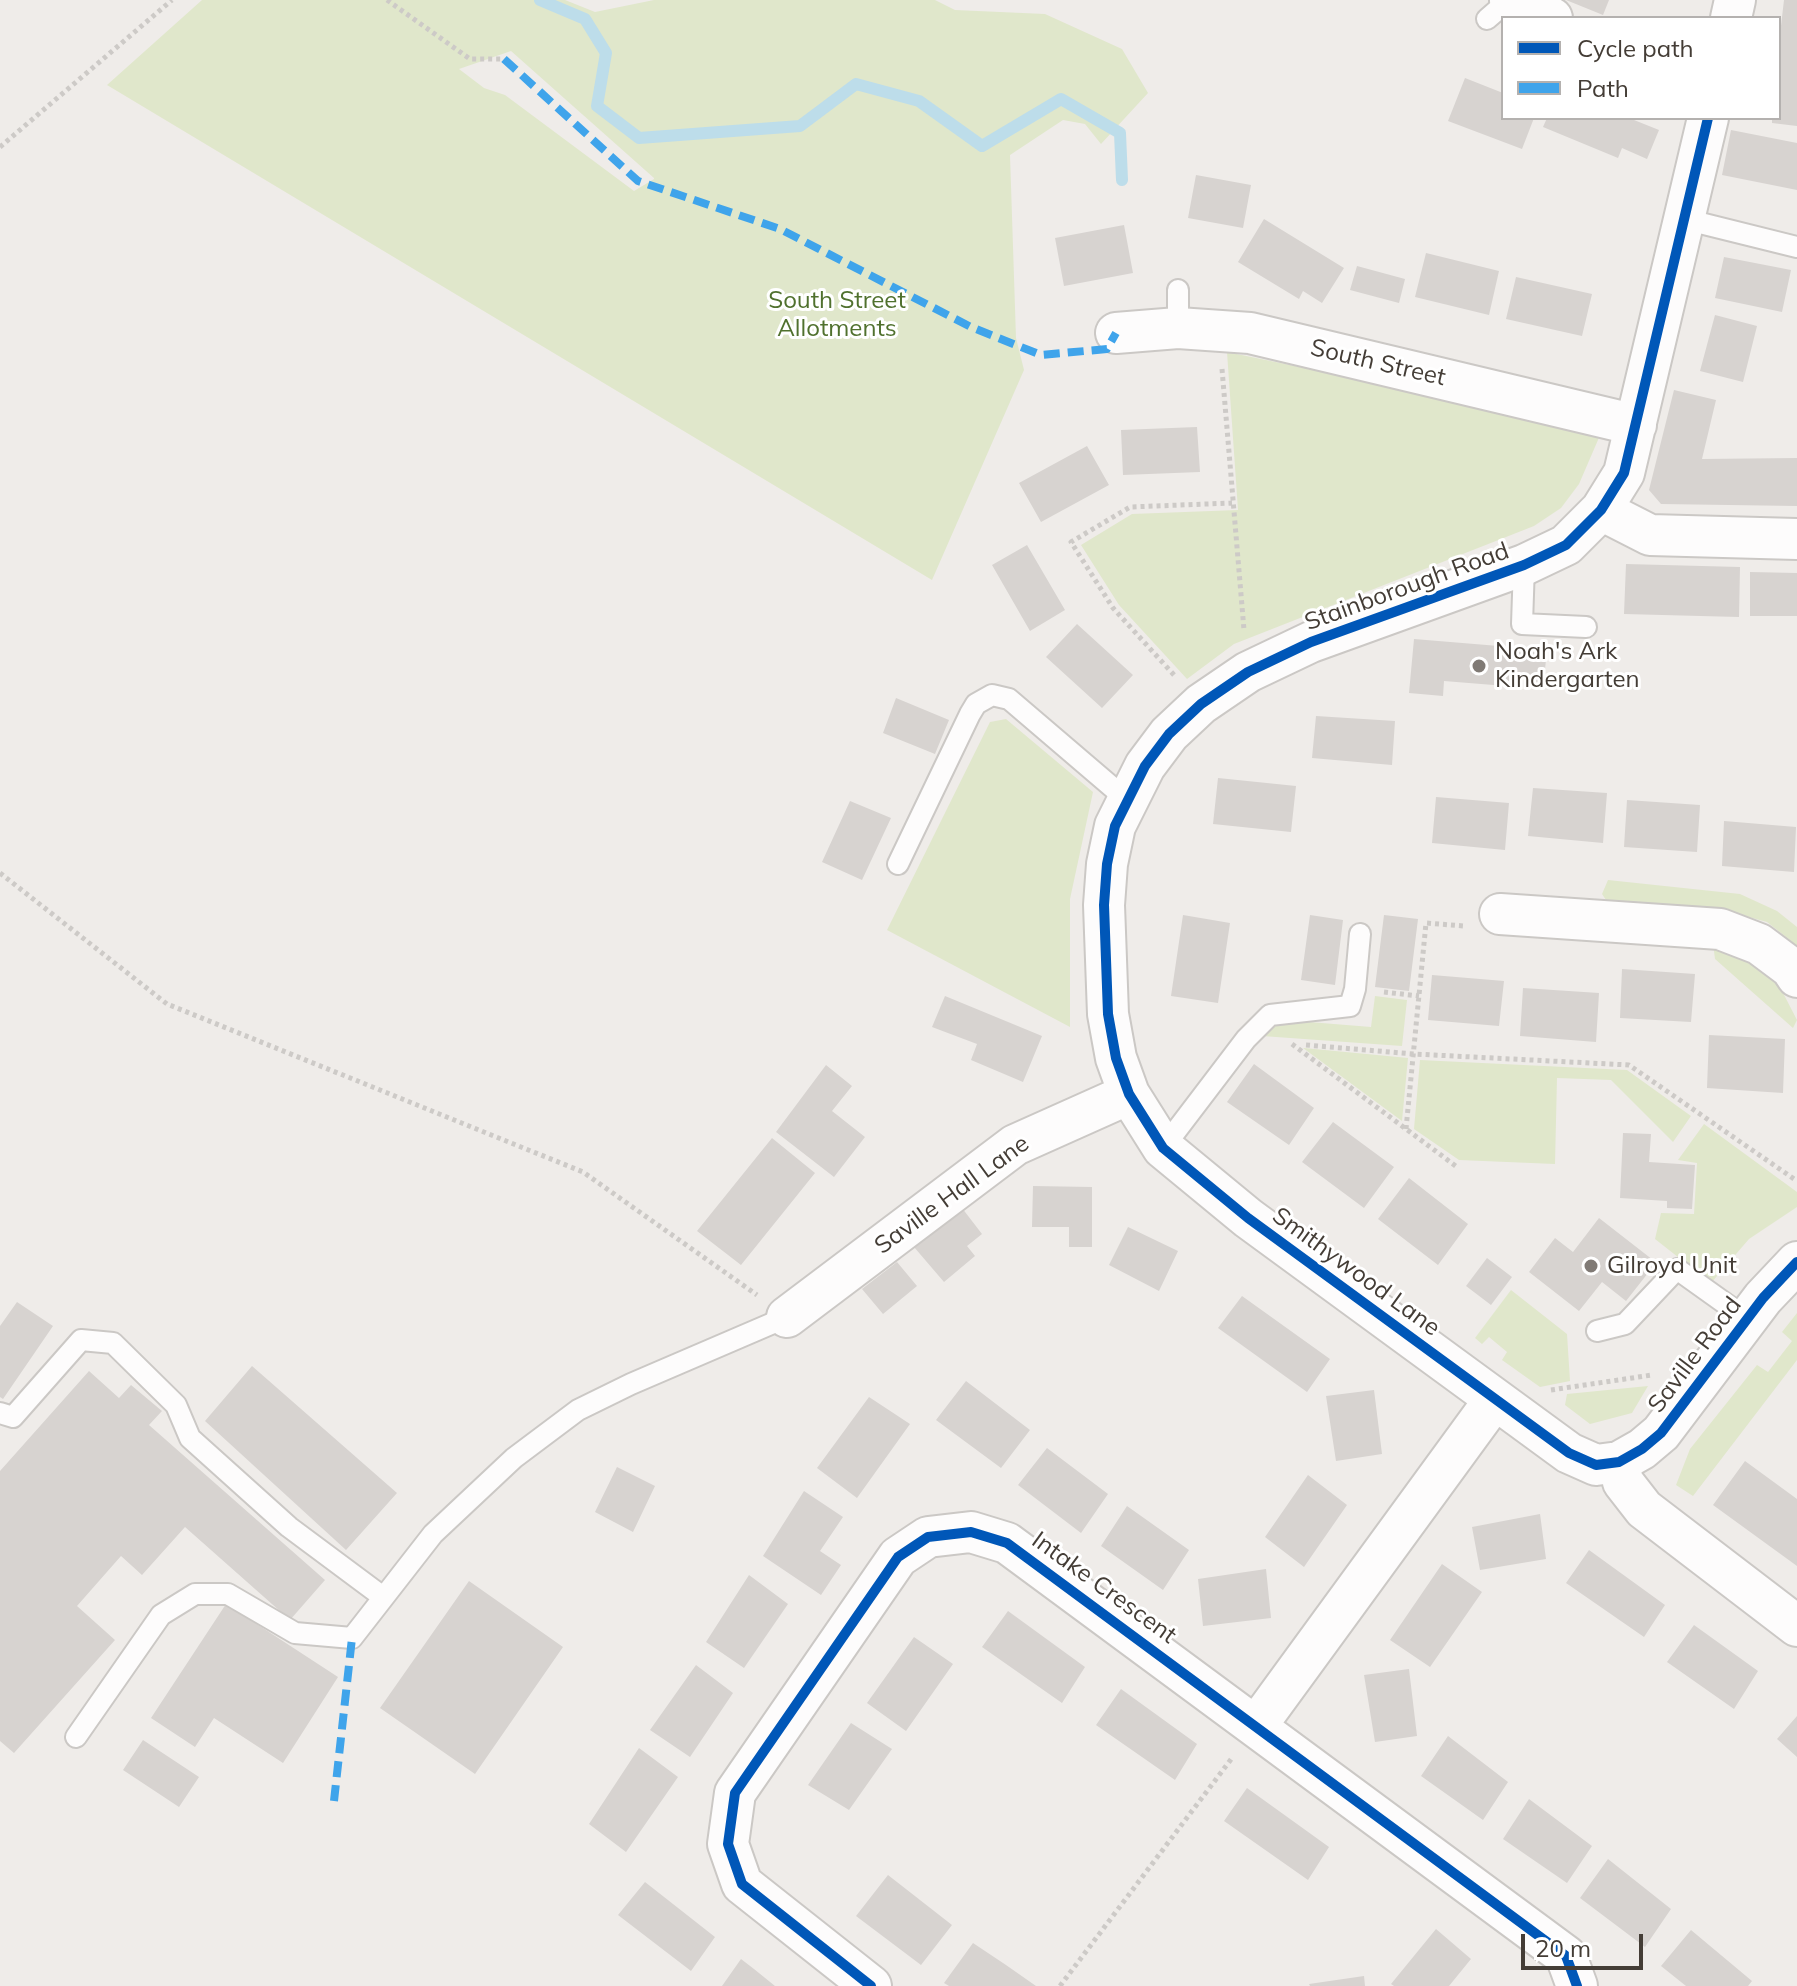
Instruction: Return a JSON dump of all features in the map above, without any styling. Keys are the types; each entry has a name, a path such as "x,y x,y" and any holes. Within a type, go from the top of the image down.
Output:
{"street":[{"path":"1502,7 1543,16"},
{"name":"Stainborough Road","path":"1122,1076 1108,1014 1104,905 1107,864 1115,826 1145,766 1169,734 1201,704 1248,672 1311,642 1524,565 1566,545 1601,510 1624,473 1708,120"},
{"name":"South Street","path":"1116,333 1191,316 1250,333 1636,425"},
{"path":"1601,510 1650,535 1797,539"},
{"path":"1500,914 1560,903 1720,929 1759,944 1791,968 1797,977"},
{"name":"Smithywood Lane","path":"1122,1076 1163,1148 1248,1218 1569,1453 1596,1465 1619,1462"},
{"name":"Saville Hall Lane","path":"787,1317 1015,1145 1122,1076"},
{"name":"Saville Road","path":"1619,1462 1661,1433 1747,1319 1797,1262"},
{"path":"1257,1725 1495,1399"},
{"path":"1619,1462 1623,1482 1644,1509 1797,1626"},
{"name":"Intake Crescent","path":"871,1986 742,1884 728,1844 735,1793 898,1557 928,1537 971,1532 1007,1543 1566,1956 1577,1986"}],"lane":[{"path":"1684,219 1797,247"},
{"path":"1524,565 1522,624 1586,627"},
{"path":"898,864 970,714 976,704 992,695 1009,699 1126,799"},
{"path":"1163,1148 1246,1039 1270,1015 1350,1006 1355,989 1360,934"},
{"path":"1597,1331 1625,1324 1677,1269 1747,1319"},
{"path":"76,1737 161,1615 195,1594 228,1594 295,1633 352,1638 433,1534 514,1458 578,1410 787,1317"},
{"path":"0,1413 13,1417 81,1340 113,1343 176,1405 190,1438 289,1527 383,1597"}],"path":[{"path":"0,147 172,0"},
{"path":"387,0 470,59 504,59"},
{"path":"1191,316 1220,353 1248,672"},
{"path":"1201,704 1113,608 1071,542 1130,507 1232,503"},
{"path":"0,873 167,1004 583,1172 787,1317"},
{"path":"1406,1129 1426,923 1494,928 1500,914"},
{"path":"1457,1167 1291,1043 1414,1054 1629,1065 1797,1181"},
{"path":"1495,1399 1712,1366"},
{"path":"1060,1986 1257,1725"}],"green space":[{"name":"South Street Allotments","path":"202,0 565,0 595,12 654,0 935,0 955,10 1045,14 1122,49 1148,93 1101,144 1085,124 1063,120 1010,155 1016,338 1024,370 932,580 107,85","holes":["511,51 654,178 634,191 505,95 484,88 459,69"]},
{"path":"1227,352 1601,433 1579,484 1561,508 1534,526 1234,644 1187,679 1119,605 1081,545 1132,514 1238,510"},
{"path":"1006,719 1093,792 1070,899 1070,1027 887,930 990,722"},
{"path":"1608,880 1740,894 1777,911 1797,927 1797,949 1767,922 1734,913 1612,909 1602,894"},
{"path":"1713,943 1757,963 1781,989 1797,1020 1793,1028 1715,959"},
{"path":"1375,996 1407,1000 1402,1046 1262,1036 1270,1027 1297,1021 1371,1027"},
{"path":"1303,1048 1408,1058 1402,1121"},
{"path":"1420,1060 1627,1070 1691,1116 1673,1142 1611,1080 1557,1078 1555,1164 1459,1160 1414,1129"},
{"path":"1704,1124 1797,1192 1797,1207 1749,1239 1711,1283 1655,1239 1661,1213 1694,1214 1697,1163 1678,1160"},
{"path":"1511,1290 1567,1334 1570,1381 1540,1387 1502,1360 1507,1352 1489,1337 1482,1344 1475,1338"},
{"path":"1797,1313 1797,1360 1693,1496 1676,1485 1690,1449 1757,1365 1768,1372 1792,1341 1782,1332"},
{"path":"1648,1386 1632,1413 1590,1424 1565,1405 1567,1394"}],"building":[{"path":"1566,0 1609,0 1603,15"},
{"path":"1784,0 1797,0 1797,126 1772,123 1772,120 1781,120"},
{"path":"1465,78 1501,92 1501,120 1533,120 1522,149 1448,121"},
{"path":"1546,120 1634,120 1659,130 1647,159 1622,148 1618,158 1543,127"},
{"path":"1731,130 1797,143 1797,190 1722,175"},
{"path":"1196,175 1251,185 1243,228 1188,218"},
{"path":"1264,219 1344,268 1322,303 1303,291 1299,299 1238,262"},
{"path":"1124,225 1133,273 1064,286 1055,238"},
{"path":"1426,253 1499,271 1489,315 1415,297"},
{"path":"1724,257 1791,270 1782,312 1715,298"},
{"path":"1357,266 1405,279 1399,303 1350,290"},
{"path":"1516,277 1592,294 1582,336 1506,319"},
{"path":"1715,315 1757,326 1743,382 1700,371"},
{"path":"1674,390 1716,400 1702,459 1797,458 1797,506 1661,504 1649,490"},
{"path":"1197,427 1200,472 1123,475 1121,430"},
{"path":"1087,446 1109,485 1041,522 1019,483"},
{"path":"1027,545 1065,610 1030,631 992,565"},
{"path":"1626,564 1740,567 1739,617 1624,614"},
{"path":"1750,572 1797,573 1797,616 1750,616"},
{"path":"1077,624 1133,675 1102,708 1046,657"},
{"name":"Noah's Ark Kindergarten","path":"1414,639 1547,650 1543,689 1444,681 1443,696 1409,693"},
{"path":"896,698 949,720 935,754 883,733"},
{"path":"1316,716 1395,721 1392,765 1312,758"},
{"path":"1218,778 1296,786 1291,832 1213,824"},
{"path":"1533,788 1607,793 1603,843 1528,836"},
{"path":"1436,797 1509,803 1505,850 1432,843"},
{"path":"1627,800 1700,805 1697,852 1624,847"},
{"path":"850,801 891,818 862,880 822,862"},
{"path":"1724,821 1796,827 1794,872 1722,866"},
{"path":"1183,915 1230,923 1218,1003 1171,996"},
{"path":"1310,915 1343,920 1335,985 1301,980"},
{"path":"1384,915 1418,919 1409,991 1375,987"},
{"path":"1622,969 1695,974 1691,1022 1620,1018"},
{"path":"1432,975 1504,981 1499,1026 1428,1020"},
{"path":"1523,988 1599,993 1596,1042 1520,1036"},
{"path":"945,996 1042,1036 1023,1082 971,1060 977,1044 932,1027"},
{"path":"1709,1035 1785,1039 1783,1093 1707,1088"},
{"path":"1254,1064 1314,1108 1289,1145 1227,1102"},
{"path":"826,1065 852,1086 832,1111 865,1137 834,1177 776,1132"},
{"path":"1333,1122 1394,1167 1364,1208 1302,1162"},
{"path":"1623,1133 1651,1134 1649,1162 1695,1165 1692,1209 1667,1208 1667,1201 1620,1198"},
{"path":"772,1138 815,1173 741,1265 697,1231"},
{"path":"1409,1178 1468,1224 1438,1265 1378,1219"},
{"path":"1033,1186 1092,1187 1092,1247 1069,1247 1069,1227 1032,1227"},
{"path":"962,1208 982,1234 967,1246 975,1256 944,1282 914,1247"},
{"name":"Gilroyd Unit","path":"1599,1218 1653,1260 1645,1271 1648,1273 1626,1301 1602,1282 1579,1311 1529,1272 1555,1238 1573,1252"},
{"path":"1128,1227 1178,1251 1159,1291 1109,1265"},
{"path":"1487,1258 1512,1277 1491,1305 1466,1286"},
{"path":"897,1262 917,1286 883,1314 862,1289"},
{"path":"1242,1296 1330,1359 1307,1392 1218,1328"},
{"path":"17,1302 53,1326 3,1399 0,1397 0,1326"},
{"path":"252,1366 397,1493 346,1550 205,1421"},
{"path":"89,1371 119,1398 131,1385 162,1411 149,1425 325,1580 290,1620 185,1527 142,1575 121,1556 77,1606 115,1640 14,1753 0,1741 0,1471"},
{"path":"966,1381 1030,1430 1001,1468 936,1420"},
{"path":"1374,1390 1382,1454 1336,1461 1326,1396"},
{"path":"869,1397 910,1424 857,1498 817,1468"},
{"path":"1047,1448 1108,1494 1081,1533 1018,1485"},
{"path":"1745,1461 1797,1499 1797,1566 1713,1505"},
{"path":"617,1467 655,1486 633,1532 595,1512"},
{"path":"1308,1475 1347,1505 1304,1567 1265,1537"},
{"path":"804,1491 843,1517 820,1551 841,1565 821,1595 763,1556"},
{"path":"1127,1506 1189,1550 1163,1590 1101,1546"},
{"path":"1540,1514 1546,1559 1480,1570 1472,1527"},
{"path":"1589,1550 1665,1605 1644,1637 1566,1583"},
{"path":"1442,1564 1482,1592 1430,1667 1390,1640"},
{"path":"1266,1569 1271,1618 1203,1626 1198,1579"},
{"path":"749,1575 788,1604 744,1668 706,1642"},
{"path":"469,1581 563,1647 475,1774 380,1708"},
{"path":"226,1604 338,1677 283,1763 214,1718 195,1747 151,1718"},
{"path":"1008,1611 1085,1667 1062,1703 982,1647"},
{"path":"1694,1625 1758,1671 1734,1709 1667,1662"},
{"path":"914,1637 953,1664 906,1731 867,1703"},
{"path":"696,1665 733,1693 690,1757 650,1730"},
{"path":"1409,1669 1417,1736 1375,1742 1364,1675"},
{"path":"1121,1689 1197,1744 1175,1780 1096,1725"},
{"path":"1797,1716 1797,1757 1777,1739"},
{"path":"851,1723 892,1749 849,1810 808,1785"},
{"path":"1448,1736 1508,1782 1483,1820 1421,1776"},
{"path":"143,1740 199,1777 179,1807 123,1770"},
{"path":"639,1748 678,1777 626,1852 589,1824"},
{"path":"1247,1788 1329,1847 1308,1880 1224,1821"},
{"path":"1529,1799 1592,1846 1567,1883 1503,1839"},
{"path":"1608,1859 1671,1909 1645,1947 1580,1898"},
{"path":"888,1875 952,1925 921,1965 856,1916"},
{"path":"645,1882 715,1937 691,1971 618,1915"},
{"path":"1436,1929 1471,1959 1449,1986 1391,1984"},
{"path":"1691,1930 1752,1981 1748,1986 1686,1986 1661,1966"},
{"path":"973,1943 1036,1986 949,1986 944,1983"},
{"path":"741,1959 754,1969 775,1986 722,1986"},
{"path":"1364,1976 1365,1986 1309,1984"}],"waterway":[{"path":"540,0 585,19 606,53 597,106 639,138 800,126 856,84 919,101 982,146 1061,99 1120,133 1122,180"}],"marked path":[{"path":"504,59 638,181 780,229 971,327 1041,355 1107,349 1116,333"},
{"path":"334,1801 352,1638"}],"cycle path":[{"path":"1708,120 1624,473 1601,510 1566,545 1524,565 1311,642 1248,672 1201,704 1169,734 1145,766 1115,826 1107,864 1104,905 1108,1014 1116,1058 1129,1094 1163,1148 1248,1218 1569,1453 1596,1465 1619,1462 1661,1433 1763,1298 1797,1262"},
{"path":"871,1986 742,1884 728,1844 735,1793 898,1557 928,1537 971,1532 1007,1543 1566,1956 1577,1986"}],"place":[{"name":"Noah's Ark Kindergarten","path":"1479,666"},
{"name":"Gilroyd Unit","path":"1591,1266"}]}
